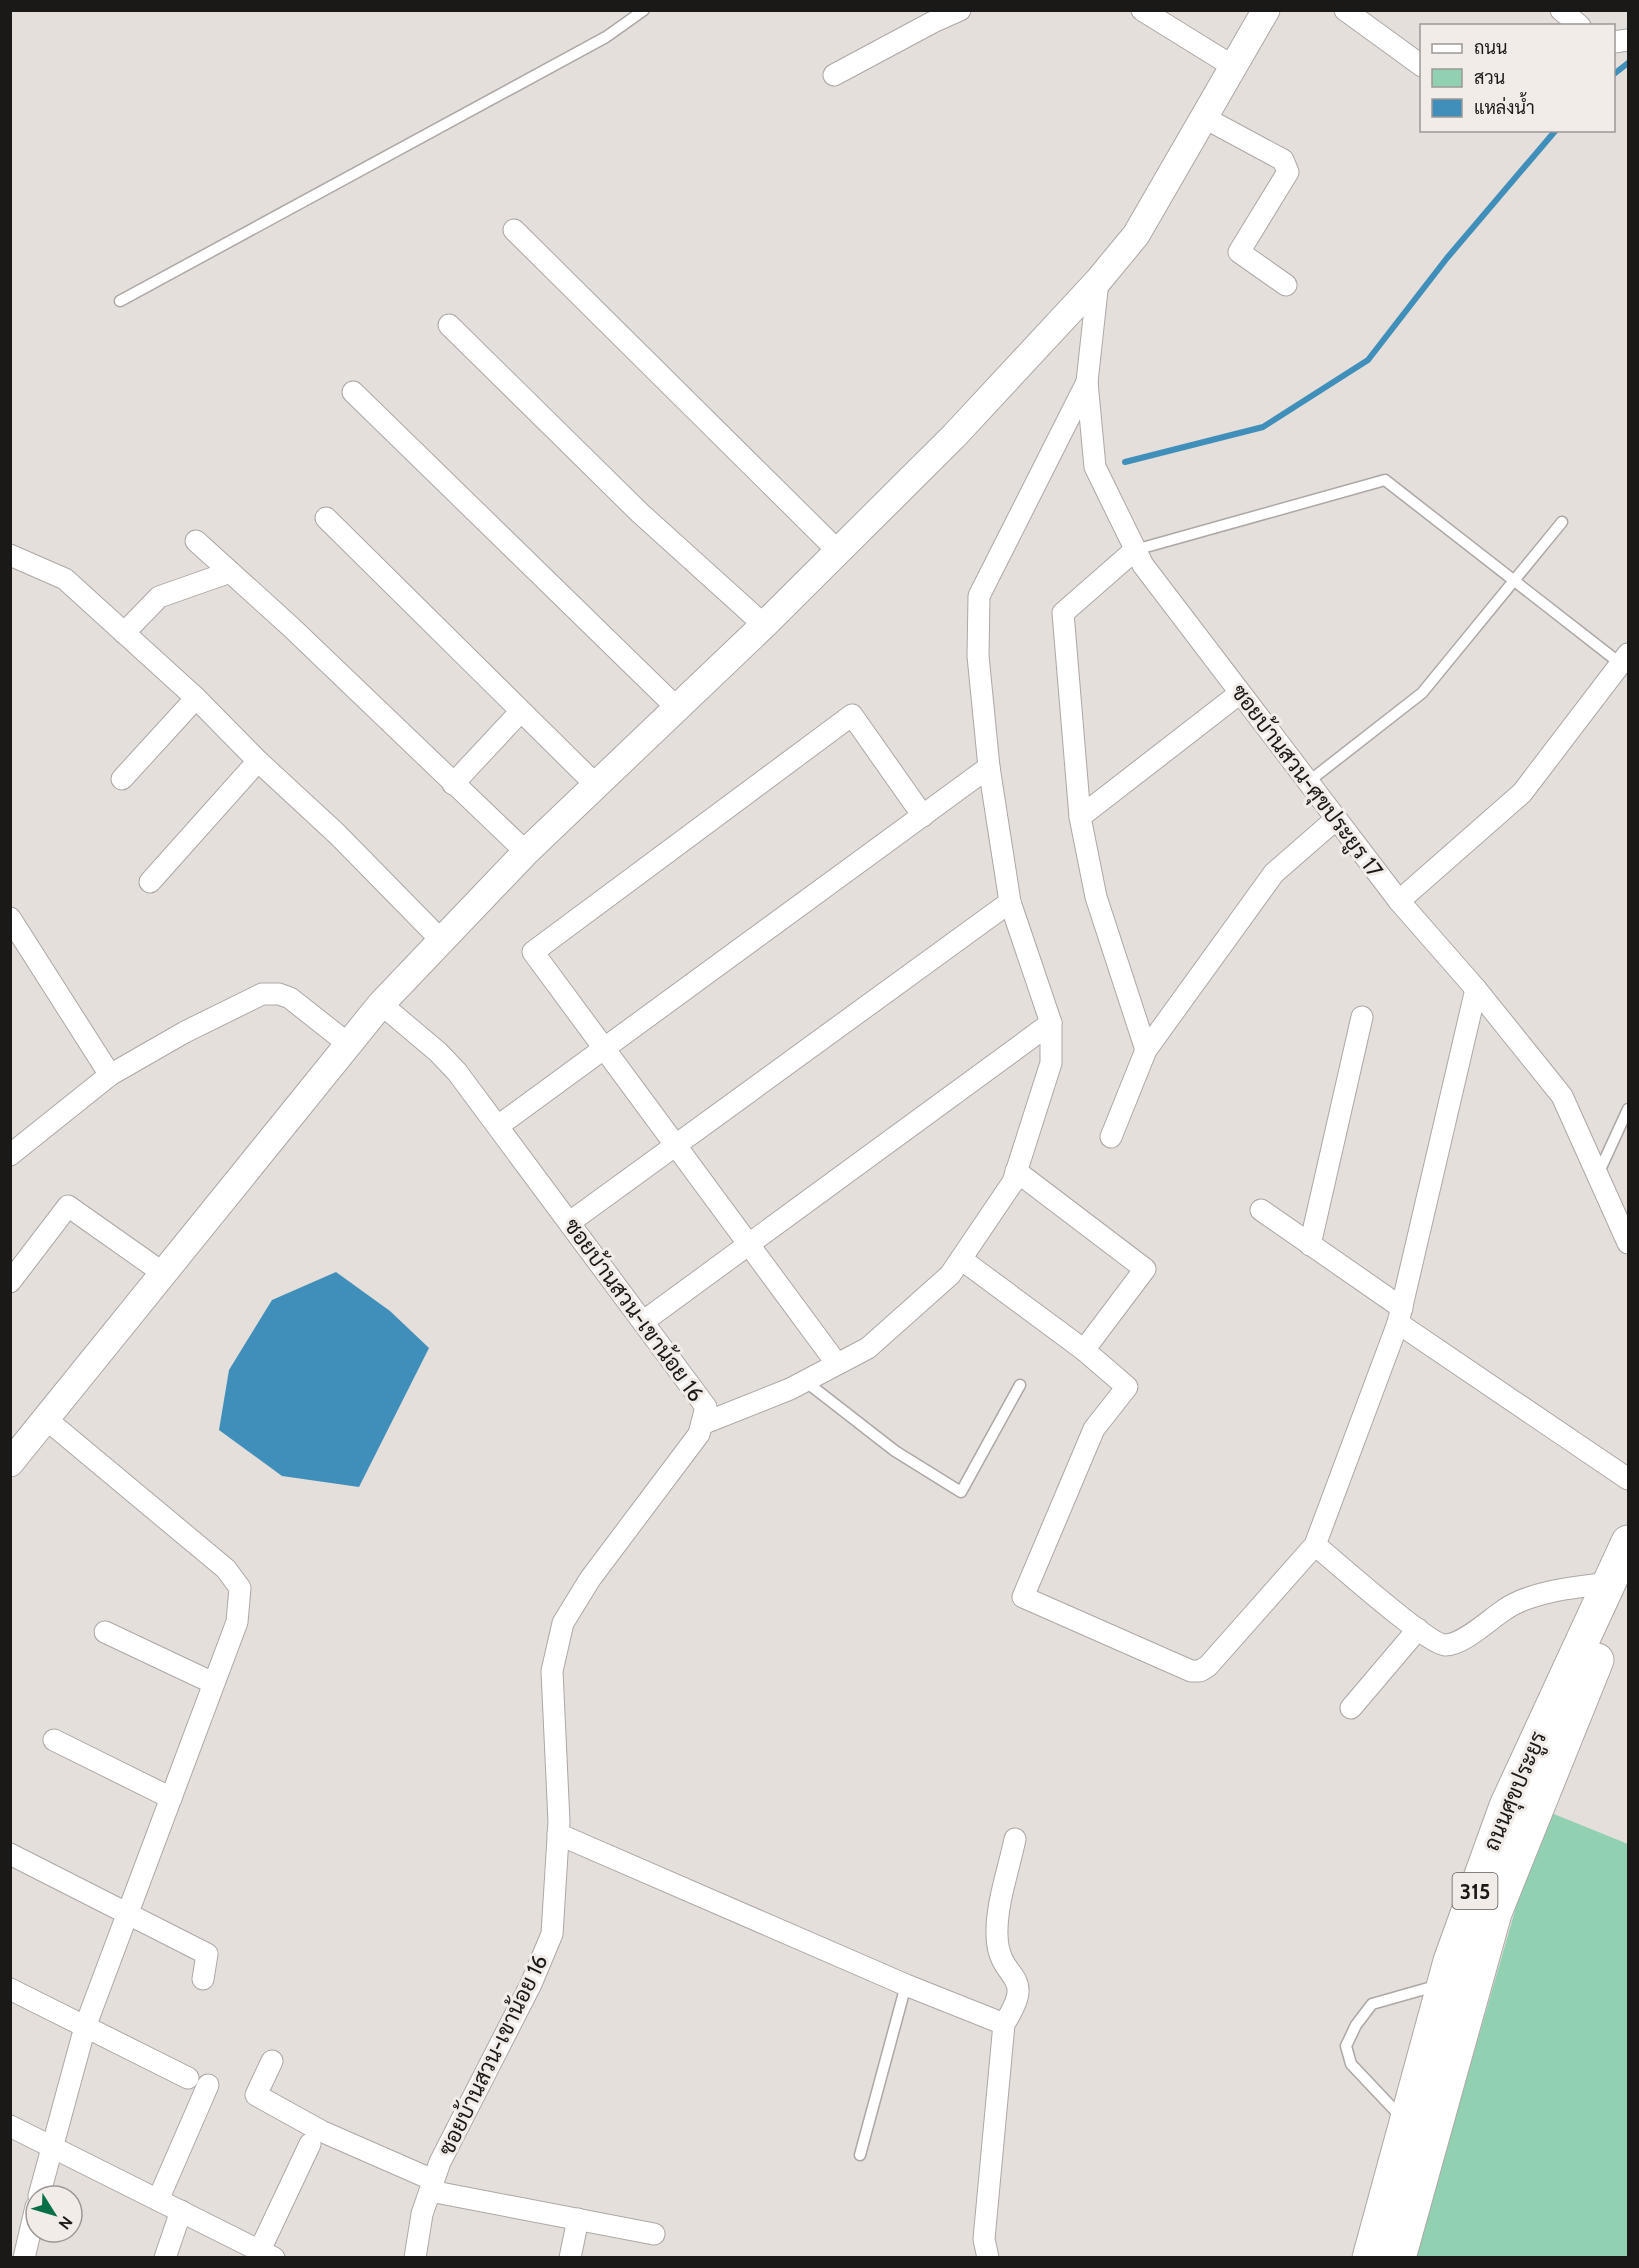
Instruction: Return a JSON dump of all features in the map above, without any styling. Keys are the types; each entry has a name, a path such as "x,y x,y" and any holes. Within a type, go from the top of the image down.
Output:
{"main road":[{"name":"ถนนศุขประยูร","path":"1398,2258 1495,1913 1592,1670 1619,1586 1629,1542"},
{"name":"ถนนศุขประยูร","path":"1369,2258 1444,1983 1509,1796 1619,1586"}],"street":[{"path":"834,75 960,10"},
{"path":"1142,10 1234,67"},
{"path":"10,1463 347,1043 381,1005 525,852 676,706 764,625 954,436 1098,281 1136,235 1266,10"},
{"path":"1345,10 1420,65"},
{"path":"1561,10 1578,24"},
{"path":"1205,118 1283,160 1288,172 1239,252 1286,285"},
{"path":"514,230 838,551"},
{"name":"ซอยบ้านสวน-ศุขประยูร 17","path":"1098,281 1087,382 1095,467 1143,565 1399,901 1476,989 1562,1096 1599,1172 1629,1243"},
{"path":"449,325 640,513 764,625"},
{"path":"702,1424 805,1381 868,1348 950,1275 1013,1182 1051,1064 1051,1023 1010,902 989,767 978,656 979,596 1087,382"},
{"path":"353,392 676,706"},
{"path":"326,518 595,784"},
{"path":"196,541 525,852"},
{"path":"1135,550 1063,613 1080,817 1096,897 1146,1050"},
{"path":"10,555 65,579 196,698 258,761 337,834 442,941"},
{"path":"124,633 159,597 230,572"},
{"path":"1399,901 1522,793 1625,659"},
{"path":"1080,817 1240,693"},
{"path":"122,779 196,698"},
{"path":"453,784 521,711"},
{"path":"837,1364 533,952 852,715 923,816"},
{"path":"150,882 258,761"},
{"path":"498,1126 989,767"},
{"path":"1111,1137 1146,1050 1274,873 1336,819"},
{"path":"570,1222 1010,902"},
{"path":"10,918 110,1075"},
{"path":"961,1259 1084,1350 1127,1388 1094,1429 1023,1597 1191,1671 1200,1671 1208,1666 1315,1545 1400,1316 1476,989"},
{"path":"10,1155 110,1075 185,1032 262,994 279,994 290,998 347,1043"},
{"name":"ซอยบ้านสวน-เขาน้อย 16","path":"381,1005 438,1052 457,1071 706,1407 699,1434 591,1579 563,1623 552,1671 558,1834 552,1934 531,1984 440,2162 422,2214 415,2258"},
{"path":"1310,1245 1362,1017"},
{"path":"644,1321 1051,1023"},
{"path":"1016,1171 1145,1269 1084,1350"},
{"path":"10,1282 68,1206 163,1273"},
{"path":"1261,1210 1310,1245 1400,1316 1629,1479"},
{"path":"42,2184 86,2027 237,1622 240,1588 226,1569 46,1419"},
{"path":"1315,1545 1418,1629 1437,1642 1446,1645 1469,1635 1507,1608 1557,1590 1619,1586"},
{"path":"1351,1708 1418,1629"},
{"path":"105,1632 213,1683"},
{"path":"54,1740 171,1798"},
{"path":"558,1834 906,1985 1004,2024"},
{"path":"988,2258 984,2239 1004,2024 1020,1997 1020,1987 1001,1960 997,1934 1015,1839"},
{"path":"10,1854 207,1954 203,1979"},
{"path":"10,1989 188,2078"},
{"path":"272,2061 256,2095 431,2186 654,2234"},
{"path":"158,2200 208,2085"},
{"path":"10,2126 267,2254 310,2144"},
{"path":"165,2258 181,2211"},
{"path":"570,2258 578,2219"}],"lane":[{"path":"120,301 606,37 644,10"},
{"path":"1135,550 1385,480 1514,581 1625,659"},
{"path":"1308,782 1422,693 1562,522"},
{"path":"1599,1172 1629,1109"},
{"path":"805,1381 895,1450 961,1492 1020,1385"},
{"path":"1406,2122 1351,2064 1346,2046 1359,2019 1372,2004 1444,1983"},
{"path":"860,2155 906,1985"}],"green space":[{"path":"1544,1810 1628,1844 1628,2257 1415,2258"}],"water":[{"path":"336,1272 390,1311 429,1348 359,1487 282,1476 219,1430 229,1370 272,1300"}],"waterway":[{"path":"1615,73 1628,63"},
{"path":"1125,462 1263,427 1368,360 1447,258 1554,132"}]}
